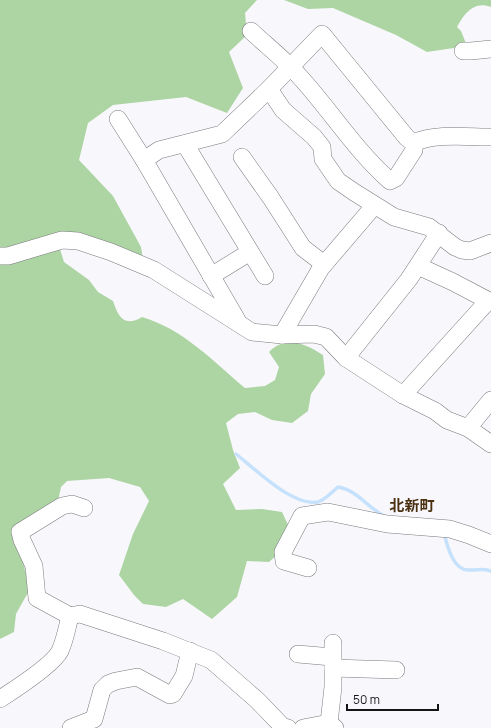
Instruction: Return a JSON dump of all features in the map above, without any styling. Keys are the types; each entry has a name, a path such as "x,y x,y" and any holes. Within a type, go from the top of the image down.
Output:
{"street":[{"path":"251,30 290,67 368,160 390,180 396,178 414,150 414,143"},
{"path":"144,160 159,150 222,134 270,89 322,34 324,34 407,138 414,143"},
{"path":"463,50 471,51 491,49"},
{"path":"270,89 283,110 314,137 322,147 323,158 338,181 374,206 394,217 422,224 439,234 455,247 462,250 470,250 491,244"},
{"path":"118,119 144,160 210,276 240,325"},
{"path":"414,143 419,140 434,138 491,137"},
{"path":"186,144 265,276"},
{"path":"242,157 271,198 303,248 324,264"},
{"path":"282,335 324,264 348,240 374,206"},
{"path":"346,358 418,266 439,234"},
{"path":"0,256 8,256 62,240 78,241 90,244 154,270 252,332 282,335 321,335 326,337 346,358 403,395 435,411 447,420 468,428 491,444"},
{"path":"210,276 250,252"},
{"path":"403,395 490,302 418,266"},
{"path":"468,428 491,400"},
{"path":"84,508 72,504 62,506 20,532 34,566 37,598 70,616 80,614 190,651 211,660 258,700 284,727"},
{"path":"308,568 284,561 283,552 302,516 328,512 387,524 450,529 491,544"},
{"path":"0,700 24,684 51,662 59,653 70,616"},
{"path":"71,728 82,722 91,725 102,690 108,684 116,681 137,677 170,695 173,694 184,676 190,651"},
{"path":"298,654 333,656 396,670"},
{"path":"303,728 332,726 333,656"}],"green space":[{"path":"0,0 257,0 245,13 247,35 229,52 243,88 227,113 186,97 113,105 88,123 79,160 113,196 141,247 143,259 88,241 60,249 64,262 89,280 98,292 113,301 117,311 123,319 126,321 131,321 142,317 171,329 197,347 245,388 265,386 275,380 279,367 269,352 282,344 289,342 302,344 323,355 325,374 311,394 308,411 292,423 272,420 255,412 238,414 226,423 233,450 240,468 223,484 236,510 262,509 282,512 289,527 278,554 269,562 247,561 237,597 212,619 183,599 166,607 143,604 119,575 133,534 149,501 140,487 109,478 67,481 61,487 58,501 15,532 30,589 16,614 14,632 0,639"},
{"path":"284,0 491,0 491,7 480,5 475,7 466,13 460,22 457,27 461,31 467,46 427,52 396,35 333,8 308,9"}],"waterway":[{"path":"236,454 275,486 297,499 308,502 318,502 326,498 338,487 356,495 384,516"},
{"path":"444,533 452,556 459,566 463,569 469,570 483,569 491,571"}],"district":[{"name":"北新町","path":"412,505"}]}
